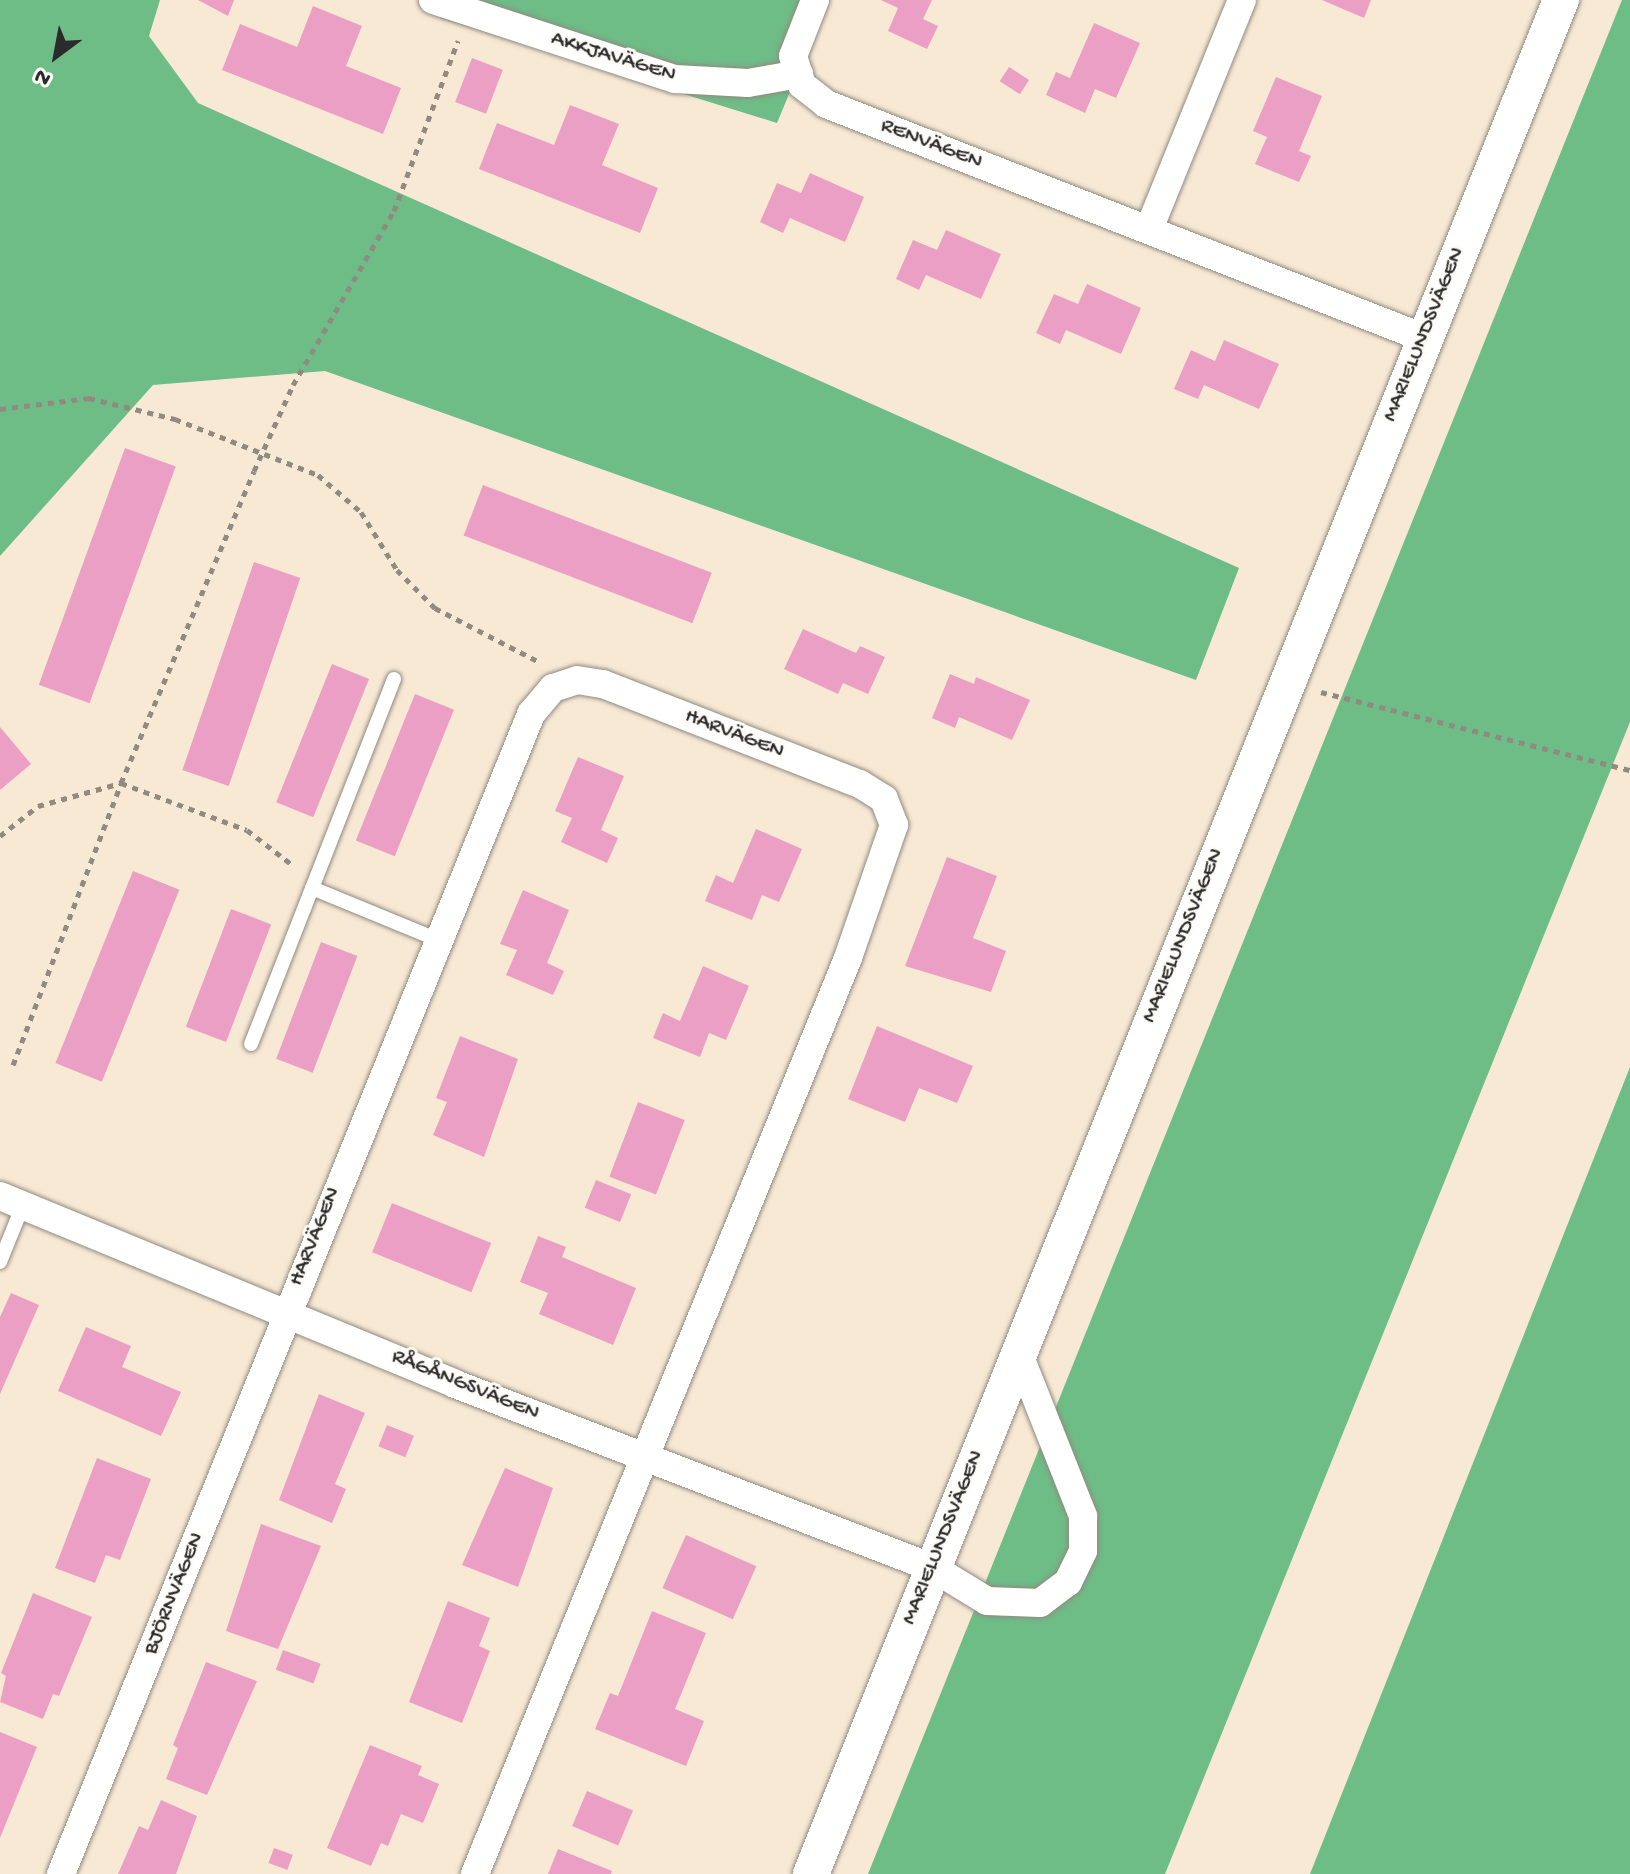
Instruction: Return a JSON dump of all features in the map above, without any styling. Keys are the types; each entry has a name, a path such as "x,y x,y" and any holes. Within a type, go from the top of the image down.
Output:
{"street":[{"name":"AKKJAVÄGEN","path":"433,0 471,7 675,79 748,83 799,74"},
{"path":"799,74 793,56 815,0"},
{"path":"1149,229 1242,0"},
{"name":"MARIELUNDSVÄGEN","path":"811,1874 1561,0"},
{"name":"RENVÄGEN","path":"799,74 802,85 826,104 1424,338"},
{"name":"HARVÄGEN","path":"285,1312 531,714 553,688 577,680 603,684 860,784 884,799 894,825 848,958 643,1458"},
{"name":"RÅGÅNGSVÄGEN","path":"12,1201 643,1458 933,1568 987,1601 1040,1603 1068,1582 1083,1551 1083,1516 1018,1352"},
{"name":"BJÖRNVÄGEN","path":"61,1874 285,1312"},
{"path":"475,1874 643,1458"}],"lane":[{"path":"251,1044 394,679"},
{"path":"312,888 438,940"},
{"path":"0,1262 12,1201"}],"path":[{"path":"13,1065 121,783 254,471 266,454 293,385 394,211 471,7"},
{"path":"0,409 89,398 175,419 318,475 361,512 397,570 435,608 537,658 553,688"},
{"path":"1286,681 1630,770"},
{"path":"0,836 38,806 121,783 247,830 285,854 312,888"}],"green space":[{"path":"0,0 160,0 149,36 198,103 1239,568 1196,680 325,371 153,385 0,556"},
{"path":"447,0 828,0 777,123 440,18"},
{"path":"1622,0 1630,0 1630,722 1165,1874 868,1874"},
{"path":"1630,1067 1630,1874 1310,1874"}],"building":[{"path":"198,0 234,0 228,16"},
{"path":"881,0 932,0 923,19 938,26 927,49 888,31 898,8"},
{"path":"1322,0 1371,0 1364,18"},
{"path":"313,6 362,26 346,66 401,88 383,134 222,70 240,24 297,47"},
{"path":"1094,23 1140,43 1116,98 1095,89 1085,113 1046,95 1056,72 1070,78"},
{"path":"472,58 503,70 486,114 455,102"},
{"path":"1009,67 1029,80 1020,94 1000,81"},
{"path":"1276,77 1322,96 1299,151 1311,156 1299,182 1255,164 1267,137 1253,131"},
{"path":"570,105 619,124 602,165 658,188 640,233 479,169 497,123 554,145"},
{"path":"810,173 864,197 845,242 790,218 783,233 760,222 777,183 801,193"},
{"path":"946,230 1001,254 981,299 926,275 919,290 896,279 913,240 937,250"},
{"path":"1087,284 1141,308 1121,354 1066,330 1060,344 1036,333 1054,294 1078,304"},
{"path":"1224,340 1279,364 1259,409 1204,385 1198,399 1174,389 1191,350 1215,361"},
{"path":"125,448 176,466 90,703 39,685"},
{"path":"483,485 712,573 692,623 464,535"},
{"path":"254,562 300,578 229,786 182,770"},
{"path":"803,629 856,653 860,646 885,657 868,694 843,683 838,694 784,669"},
{"path":"332,664 369,679 313,817 276,802"},
{"path":"950,674 974,684 976,677 1030,700 1012,740 959,717 955,728 932,718"},
{"path":"415,694 454,710 395,856 356,840"},
{"path":"0,727 31,764 0,790"},
{"path":"578,757 624,776 601,830 618,838 607,863 561,842 572,818 555,811"},
{"path":"756,829 802,849 779,902 762,895 752,920 705,901 716,875 733,883"},
{"path":"947,857 997,876 973,938 1006,951 991,992 905,966"},
{"path":"133,871 179,890 102,1082 55,1063"},
{"path":"523,890 569,910 547,963 564,971 553,995 506,975 517,950 500,944"},
{"path":"231,909 271,924 226,1042 186,1027"},
{"path":"321,942 357,956 313,1073 276,1059"},
{"path":"703,966 749,986 726,1040 709,1033 700,1057 653,1038 663,1013 680,1021"},
{"path":"877,1026 973,1066 957,1103 919,1088 905,1122 848,1099"},
{"path":"460,1036 518,1059 484,1157 433,1135 447,1102 436,1098"},
{"path":"638,1102 685,1120 656,1195 609,1177"},
{"path":"596,1180 631,1194 620,1222 585,1208"},
{"path":"392,1203 491,1243 471,1292 372,1252"},
{"path":"538,1236 566,1247 562,1257 636,1288 613,1345 539,1314 548,1293 520,1282"},
{"path":"11,1293 39,1305 0,1394 0,1317"},
{"path":"86,1327 131,1346 122,1367 181,1392 161,1436 58,1391"},
{"path":"319,1394 365,1413 335,1484 346,1489 332,1523 279,1500"},
{"path":"387,1425 414,1436 405,1457 378,1446"},
{"path":"97,1458 151,1479 120,1560 106,1555 95,1583 55,1568"},
{"path":"505,1468 553,1488 518,1587 462,1565"},
{"path":"261,1524 321,1546 278,1649 226,1631"},
{"path":"686,1535 756,1566 733,1619 662,1588"},
{"path":"33,1593 92,1617 59,1696 53,1694 43,1719 0,1702 6,1676 1,1673"},
{"path":"448,1601 490,1618 479,1646 490,1651 462,1723 409,1702"},
{"path":"652,1611 706,1633 675,1709 704,1721 686,1766 595,1729 610,1693 618,1696"},
{"path":"283,1650 321,1664 313,1683 276,1670"},
{"path":"206,1662 257,1681 207,1795 166,1779 178,1748 173,1745"},
{"path":"0,1732 37,1747 0,1838"},
{"path":"370,1745 422,1766 418,1775 439,1784 423,1823 401,1814 388,1846 381,1843 371,1866 327,1848"},
{"path":"587,1791 633,1811 618,1846 572,1826"},
{"path":"161,1800 197,1816 176,1874 118,1874 139,1826 148,1830"},
{"path":"274,1848 293,1855 287,1870 269,1863"},
{"path":"558,1849 612,1871 611,1874 548,1874"}]}
